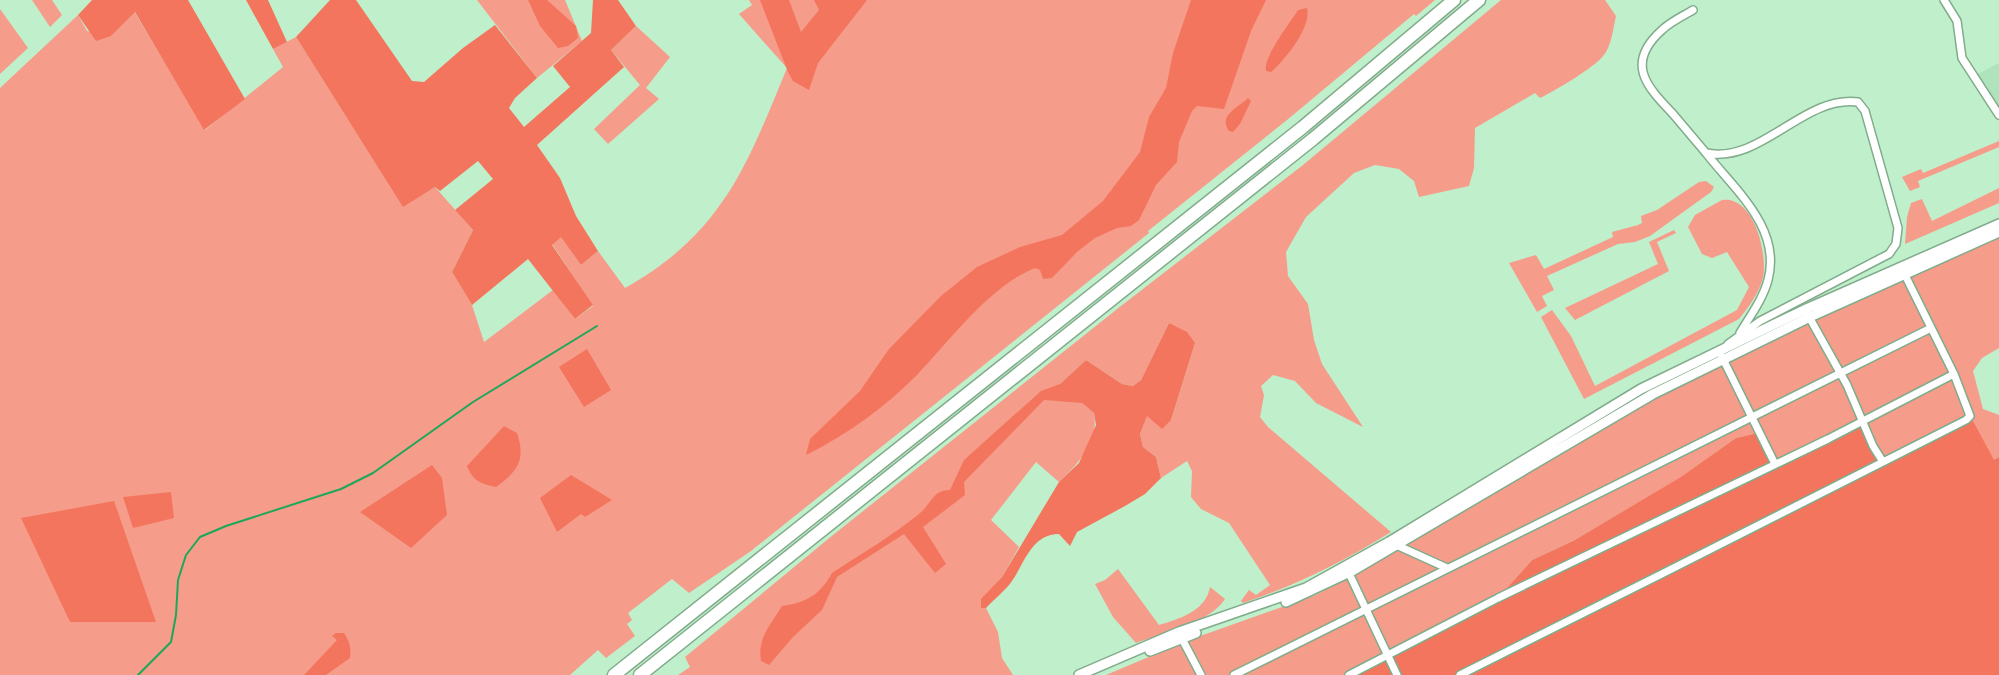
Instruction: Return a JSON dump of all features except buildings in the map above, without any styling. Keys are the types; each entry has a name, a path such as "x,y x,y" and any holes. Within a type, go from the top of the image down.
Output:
{"highway":[{"path":"614,675 1303,127 1454,0"},
{"path":"640,675 1313,139 1479,0"}],"main road":[{"path":"1079,675 1306,588 1347,570 1641,389 1721,355 1999,224"},
{"path":"1903,270 1999,232"},
{"path":"1093,675 1181,635"}],"street":[{"path":"1944,0 1957,21 1962,58 1999,115"},
{"path":"1693,10 1662,29 1642,58 1641,70 1644,81 1653,95 1706,153 1755,213 1769,254 1768,279 1757,306 1738,336 1721,355 1751,417 1762,432 1775,464"},
{"path":"1706,153 1717,155 1733,153 1831,105 1846,101 1858,102 1865,111 1898,228 1896,244 1889,254 1780,310 1738,336"},
{"path":"1460,675 1537,634 1629,593 1773,516 1966,420 1970,416 1954,374 1903,270"},
{"path":"1808,313 1841,372 1883,462"},
{"path":"1234,675 1931,328"},
{"path":"1349,675 1388,657 1498,598 1775,464 1954,374"},
{"path":"1392,543 1447,568"},
{"path":"1347,570 1397,675"},
{"path":"1181,635 1201,675"}],"shaded area":[{"path":"32,0 52,0 62,15 50,27"},
{"path":"92,0 188,0 245,99 204,130 135,12 111,36 96,41 78,15"},
{"path":"246,0 268,0 287,42 273,49"},
{"path":"330,0 356,0 412,81 424,82 463,48 495,25 537,78 515,98 509,108 524,127 570,87 553,66 591,33 593,0 618,0 636,26 611,50 624,67 537,145 560,178 576,216 598,251 581,265 561,237 552,245 593,305 575,319 528,259 472,305 452,272 473,230 455,210 493,179 478,161 440,191 435,187 403,207 296,37"},
{"path":"477,0 565,0 582,41 537,78"},
{"path":"528,0 547,0 576,26 578,38 568,46 558,48 540,26"},
{"path":"749,0 1435,0 1416,16 1414,14 1287,120 1148,231 1149,233 751,551 689,593 672,579 628,613 632,620 627,624 635,636 606,658 598,650 570,675 0,675 0,88 78,15 87,31 111,36 134,11 205,130 283,67 273,49 296,37 403,206 435,187 473,230 452,272 472,305 484,342 553,290 575,319 593,306 552,244 561,236 581,265 598,251 625,288 658,267 686,244 709,220 728,194 744,166 787,68 739,14 752,5"},
{"path":"760,0 789,0 801,32 819,10 814,0 867,0 818,63 809,90 793,81 788,72"},
{"path":"1191,0 1266,0 1251,31 1224,109 1197,106 1192,111 1179,142 1177,162 1156,185 1139,220 1131,226 1117,228 1095,238 1078,251 1052,278 1043,279 1040,270 1035,268 1002,287 892,398 865,420 806,455 810,439 860,391 889,349 941,296 977,267 1020,247 1062,235 1103,201 1140,152 1149,117 1166,88 1173,53"},
{"path":"1501,0 1605,0 1616,16 1606,52 1599,61 1564,85 1540,98 1535,93 1475,128 1474,168 1469,186 1419,197 1414,181 1399,169 1375,165 1354,173 1306,217 1286,252 1288,276 1308,304 1314,340 1322,364 1363,427 1316,403 1295,381 1273,375 1261,386 1264,395 1260,417 1268,427 1391,532 1319,572 1243,603 1241,601 1249,590 1256,595 1270,585 1229,523 1201,509 1191,497 1192,471 1187,461 1161,478 1156,457 1143,447 1140,434 1147,415 1171,420 1195,343 1169,323 1141,380 1133,386 1122,384 1086,360 1060,384 1094,413 1093,433 1086,451 1059,482 1036,462 991,520 1019,547 1002,577 981,600 981,607 986,608 998,632 1002,658 1013,675 678,675 690,667 685,657 833,535 1303,165"},
{"path":"1307,8 1305,24 1296,43 1277,67 1271,72 1266,71 1269,57 1284,31 1298,10"},
{"path":"0,9 28,48 0,74"},
{"path":"636,26 670,57 646,88 659,99 608,144 594,129 640,85 611,50"},
{"path":"1999,63 1999,109 1976,75"},
{"path":"1248,98 1251,101 1240,124 1233,132 1229,131 1226,125 1228,116"},
{"path":"1999,141 1999,147 1918,181 1920,187 1910,191 1902,177 1921,169 1923,173"},
{"path":"1706,181 1714,187 1711,192 1650,236 1635,242 1618,244 1547,276 1554,290 1542,296 1547,306 1537,312 1509,263 1536,255 1544,269 1613,237 1612,232 1642,223 1641,216 1657,210 1699,182"},
{"path":"1999,188 1999,203 1905,244 1907,217 1911,203 1922,199 1932,221"},
{"path":"1722,200 1733,201 1743,207 1750,216 1761,241 1763,278 1749,305 1739,319 1584,399 1541,317 1552,310 1571,336 1595,386 1737,310 1749,287 1727,252 1712,258 1702,254 1688,227 1695,215"},
{"path":"1674,230 1676,233 1657,242 1669,271 1575,320 1565,308 1658,264 1649,242"},
{"path":"1999,235 1999,348 1982,358 1973,371 1983,409 1999,415 1999,457 1995,460 1775,464 1762,432 1736,438 1682,477 1573,541 1532,560 1498,598 1349,675 1106,675 1189,640 1316,595 1679,382"},
{"path":"1169,323 1187,332 1195,343 1171,420 1162,429 1147,416 1140,434 1143,447 1156,457 1161,478 1145,494 1077,532 1070,546 1059,534 1042,539 1030,550 1006,588 986,608 981,608 981,599 1002,577 1059,482 1079,463 1096,425 1094,413 1082,403 1044,400 964,482 965,495 923,527 946,564 935,573 904,534 837,577 822,610 793,637 769,665 761,661 763,638 782,606 798,603 818,592 832,573 909,522 939,492 950,490 964,460 1041,391 1060,384 1086,360 1122,384 1133,386 1141,380"},
{"path":"587,349 611,390 584,407 559,367"},
{"path":"1862,421 1883,462 1973,421 1994,460 1999,457 1999,675 1349,675 1498,598 1532,560 1573,541 1681,477 1736,438 1762,432 1775,464"},
{"path":"504,426 517,433 520,442 520,458 510,476 496,487 486,485 472,475 467,466"},
{"path":"432,465 442,478 447,515 411,548 360,512"},
{"path":"571,475 612,500 585,517 581,514 557,532 540,498"},
{"path":"171,492 174,518 133,528 123,497"},
{"path":"114,501 156,622 70,622 21,518"},
{"path":"1118,569 1159,625 1183,617 1197,608 1203,602 1210,587 1225,599 1209,615 1197,621 1136,643 1113,617 1095,584 1105,580"},
{"path":"336,633 344,633 346,636 350,645 350,658 326,675 304,675 337,640 332,636"}],"waterway":[{"path":"138,675 171,642 176,615 178,580 186,555 200,537 226,526 341,489 373,473 473,402 597,326"}]}
